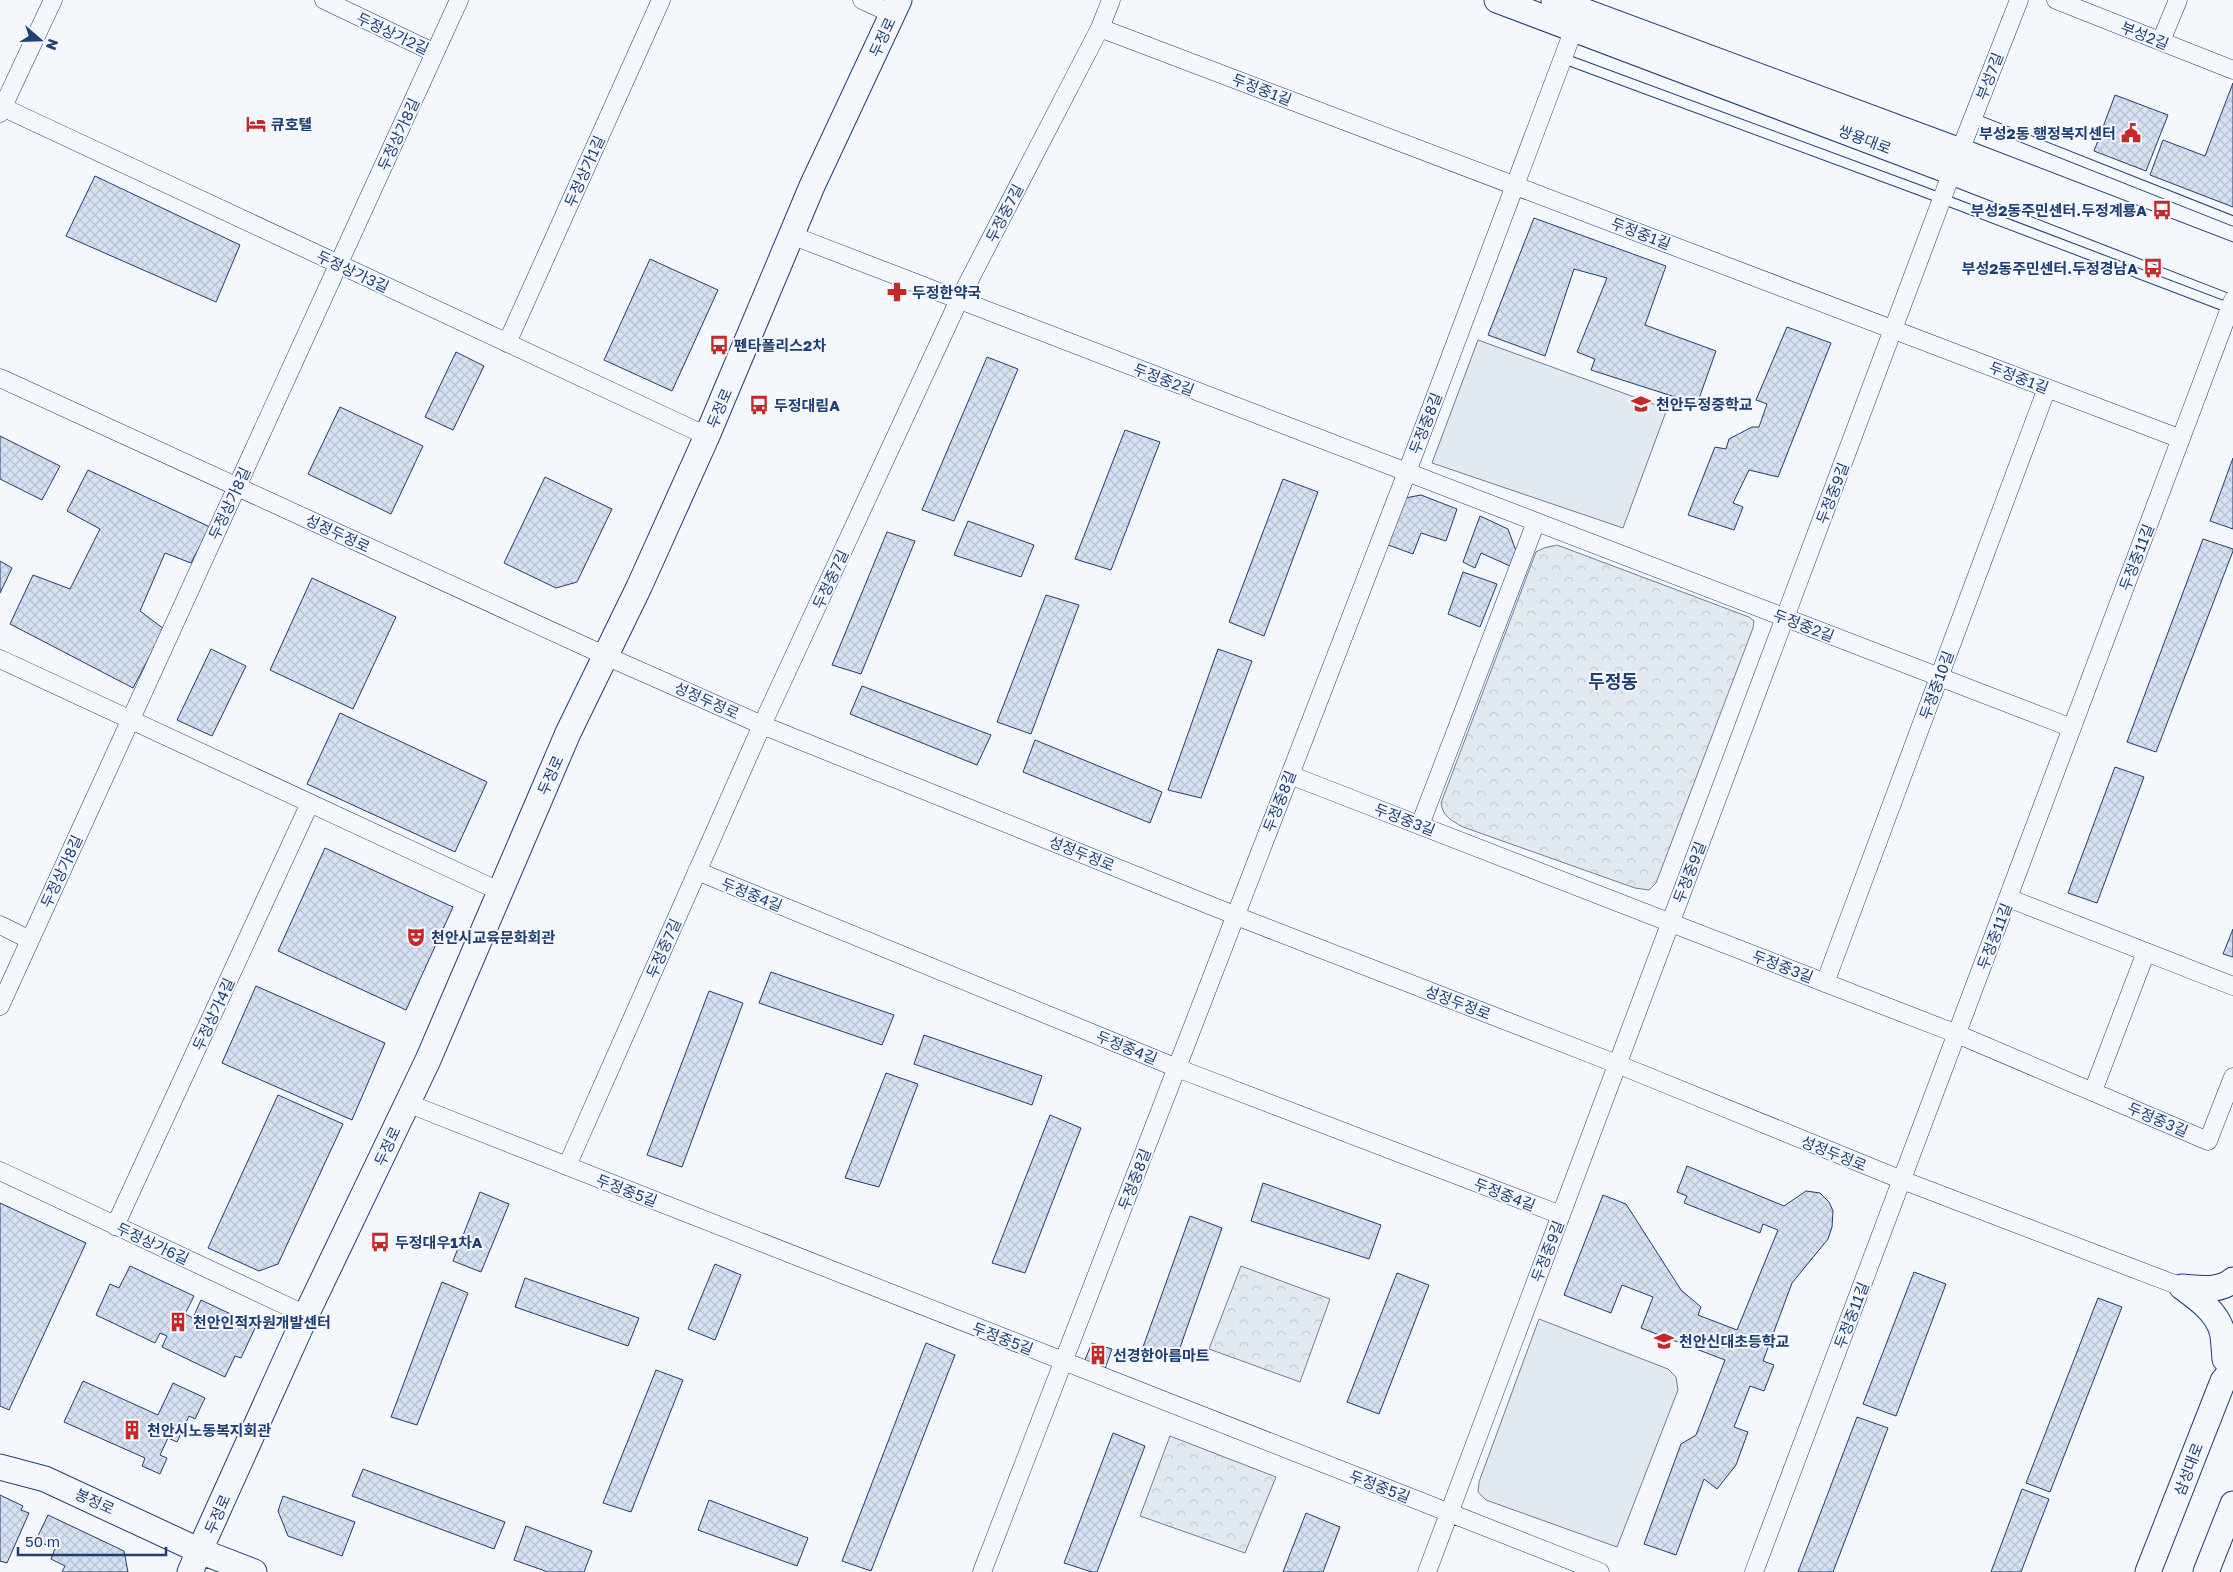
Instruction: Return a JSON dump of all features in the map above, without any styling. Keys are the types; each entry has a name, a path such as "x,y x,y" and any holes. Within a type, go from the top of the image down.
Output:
{"street":[{"path":"1,109 53,0"},
{"name":"두정상가2길","path":"324,0 435,53"},
{"name":"두정상가8길","path":"0,1006 459,0"},
{"name":"두정상가1길","path":"507,343 661,0"},
{"path":"862,0 896,7"},
{"name":"두정중7길","path":"567,1166 762,725 959,300 1100,28 1111,0"},
{"name":"쌍용대로","path":"1497,0 1579,13"},
{"name":"쌍용대로","path":"1554,0 1579,13 1956,161 2233,281"},
{"name":"부성7길","path":"1956,161 2019,0"},
{"name":"부성2길","path":"2056,0 2233,70"},
{"path":"2161,41 2178,0"},
{"name":"두정로","path":"180,1572 195,1561 306,1316 428,1060 568,734 707,436 792,235 896,7"},
{"name":"두정중8길","path":"982,1572 1407,472 1579,13"},
{"name":"두정중1길","path":"1100,28 2181,439"},
{"name":"두정상가3길","path":"1,109 707,436"},
{"name":"쌍용대로","path":"1956,161 2233,256"},
{"name":"두정중9길","path":"1427,1572 1956,161"},
{"name":"두정중2길","path":"792,235 2072,728"},
{"name":"두정중11길","path":"1754,1572 2232,306"},
{"name":"성정두정로","path":"0,378 606,656 762,725 1236,915 1617,1064 1902,1180 2182,1287"},
{"name":"두정중10길","path":"1825,983 2047,388"},
{"path":"1420,825 1536,522"},
{"path":"0,659 499,891"},
{"name":"두정중3길","path":"1290,775 1957,1034 2208,1140 2233,1077"},
{"name":"두정상가4길","path":"116,1226 310,803"},
{"name":"두정중4길","path":"697,871 1177,1068 1561,1215"},
{"path":"2008,898 2233,986"},
{"path":"0,925 30,940"},
{"path":"2093,1091 2146,952"},
{"name":"두정중5길","path":"407,1103 1596,1571"},
{"name":"두정상가6길","path":"0,1171 306,1316"},
{"path":"2182,1287 2213,1289 2229,1284 2233,1280"},
{"path":"2182,1287 2214,1315 2222,1330 2228,1361"},
{"name":"삼성대로","path":"2148,1572 2228,1361"},
{"name":"봉정로","path":"0,1448 45,1479"},
{"name":"봉정로","path":"0,1467 45,1479 126,1514 195,1561 254,1572"},
{"path":"2206,1572 2233,1504"}],"lane":[{"path":"1562,58 1941,200 2232,306"},
{"path":"1973,118 2233,221"}],"green space":[{"path":"1478,340 1667,409 1623,528 1432,463"},
{"path":"1557,545 1749,617 1754,621 1753,628 1656,883 1649,890 1635,888 1463,827 1448,818 1442,808 1441,803 1536,552"},
{"path":"1241,1266 1330,1299 1300,1382 1209,1349"},
{"path":"1539,1319 1668,1369 1676,1377 1678,1390 1617,1547 1486,1500 1478,1492 1479,1482"},
{"path":"1170,1436 1276,1477 1245,1553 1140,1516"}],"building":[{"path":"2233,83 2233,207 2150,175 2163,140 2205,156"},
{"name":"부성2동 행정복지센터","path":"2115,95 2168,115 2146,171 2094,151"},
{"path":"95,176 240,245 216,302 66,236"},
{"path":"1534,218 1666,266 1645,325 1716,351 1697,404 1591,370 1595,359 1577,352 1607,278 1574,269 1545,356 1488,335"},
{"path":"650,259 718,290 672,391 604,360"},
{"path":"1787,327 1831,343 1778,477 1749,470 1733,503 1743,507 1734,530 1688,515 1715,447 1726,449 1729,439 1752,427 1759,427 1767,404 1756,400"},
{"path":"456,352 484,366 453,430 425,417"},
{"path":"987,357 1018,369 954,521 922,510"},
{"path":"340,407 423,446 391,514 308,474"},
{"path":"1125,430 1160,442 1111,570 1075,559"},
{"path":"0,436 60,466 42,500 0,479"},
{"path":"2233,458 2233,529 2210,521"},
{"path":"88,470 210,527 191,563 165,553 140,611 164,629 133,688 10,624 33,575 70,589 100,529 67,511"},
{"path":"545,477 612,509 577,582 556,588 504,563"},
{"path":"1283,479 1318,492 1264,636 1229,622"},
{"path":"1421,495 1457,509 1446,541 1421,533 1413,554 1388,545 1405,498"},
{"path":"1480,516 1508,529 1516,551 1510,566 1481,553 1475,568 1463,562"},
{"path":"968,521 1034,545 1021,577 954,555"},
{"path":"887,532 915,541 861,674 832,665"},
{"path":"2203,539 2233,549 2233,551 2156,752 2127,742"},
{"path":"0,561 12,568 0,593"},
{"path":"1463,572 1497,584 1480,627 1448,614"},
{"path":"312,578 396,617 353,709 270,670"},
{"path":"1046,595 1079,605 1031,734 997,722"},
{"path":"211,649 246,666 212,736 177,720"},
{"path":"1218,649 1252,661 1201,798 1168,790"},
{"path":"862,686 991,735 977,765 850,714"},
{"path":"340,713 487,782 455,852 307,784"},
{"path":"1035,740 1162,792 1150,823 1023,772"},
{"path":"2115,767 2144,777 2097,903 2068,893"},
{"path":"325,848 453,907 406,1010 278,951"},
{"path":"2233,929 2233,957 2223,954"},
{"path":"771,972 894,1015 882,1045 759,1003"},
{"path":"256,986 385,1043 352,1120 222,1063"},
{"path":"709,991 743,1003 682,1167 647,1155"},
{"path":"924,1035 1042,1076 1032,1105 914,1064"},
{"path":"886,1073 918,1084 879,1187 845,1178"},
{"path":"278,1095 343,1124 278,1264 259,1271 208,1248"},
{"path":"1050,1115 1081,1128 1025,1273 992,1263"},
{"path":"1687,1166 1784,1206 1806,1191 1820,1193 1829,1202 1833,1211 1832,1227 1828,1239 1792,1283 1763,1361 1774,1365 1764,1391 1750,1386 1734,1427 1748,1432 1736,1465 1717,1489 1704,1479 1676,1555 1644,1544 1681,1444 1696,1435 1725,1360 1641,1328 1653,1297 1622,1285 1611,1313 1564,1295 1603,1195 1626,1204 1681,1290 1701,1307 1698,1315 1737,1330 1778,1230 1763,1224 1760,1233 1684,1203 1687,1196 1677,1192"},
{"path":"1263,1183 1381,1225 1369,1259 1251,1221"},
{"path":"480,1192 509,1204 481,1272 453,1261"},
{"path":"0,1203 86,1243 9,1410 0,1406"},
{"path":"1190,1216 1222,1228 1176,1359 1143,1347"},
{"path":"715,1264 741,1275 715,1340 688,1329"},
{"name":"천안인적자원개발센터","path":"130,1266 194,1296 185,1314 193,1318 201,1300 256,1326 241,1358 235,1356 225,1377 162,1347 167,1336 160,1333 155,1343 96,1315 110,1284 119,1288"},
{"path":"1914,1272 1946,1284 1896,1416 1863,1404"},
{"path":"1397,1273 1429,1285 1379,1414 1347,1402"},
{"path":"525,1278 639,1318 628,1346 515,1307"},
{"path":"442,1282 468,1293 417,1425 391,1417"},
{"path":"2098,1298 2122,1307 2050,1492 2026,1483"},
{"path":"926,1343 955,1355 871,1571 842,1561"},
{"name":"선경한아름마트","path":"1092,1343 1112,1349 1105,1369 1084,1362"},
{"path":"656,1370 683,1380 631,1512 603,1503"},
{"name":"천안시노동복지회관","path":"83,1381 158,1415 173,1383 205,1398 195,1419 189,1416 177,1442 168,1438 160,1455 167,1458 160,1474 142,1466 145,1458 64,1422"},
{"path":"1857,1417 1888,1428 1833,1572 1798,1572"},
{"path":"1113,1433 1145,1446 1097,1572 1092,1572 1064,1563"},
{"path":"363,1469 505,1522 494,1549 352,1496"},
{"path":"2022,1489 2049,1499 2021,1572 1991,1572"},
{"path":"0,1495 23,1506 21,1510 29,1513 7,1563 0,1561"},
{"path":"283,1496 355,1522 342,1556 288,1536 278,1511"},
{"path":"709,1500 808,1538 797,1566 698,1530"},
{"path":"1306,1513 1340,1527 1323,1572 1283,1572"},
{"path":"48,1515 124,1551 128,1572 62,1572 65,1566 51,1559 55,1549 36,1540"},
{"path":"526,1526 592,1551 584,1572 548,1572 514,1560"}],"place":[{"name":"큐호텔","path":"256,124"},
{"name":"부성2동 행정복지센터","path":"2131,133"},
{"name":"부성2동주민센터.두정계룡A","path":"2162,210"},
{"name":"부성2동주민센터.두정경남A","path":"2153,268"},
{"name":"두정한약국","path":"897,292"},
{"name":"펜타폴리스2차","path":"719,345"},
{"name":"천안두정중학교","path":"1641,404"},
{"name":"두정대림A","path":"759,405"},
{"name":"천안시교육문화회관","path":"416,937"},
{"name":"두정대우1차A","path":"380,1242"},
{"name":"천안인적자원개발센터","path":"178,1322"},
{"name":"천안신대초등학교","path":"1664,1341"},
{"name":"선경한아름마트","path":"1098,1355"},
{"name":"천안시노동복지회관","path":"132,1430"}],"district":[{"name":"두정동","path":"1613,681"}]}
